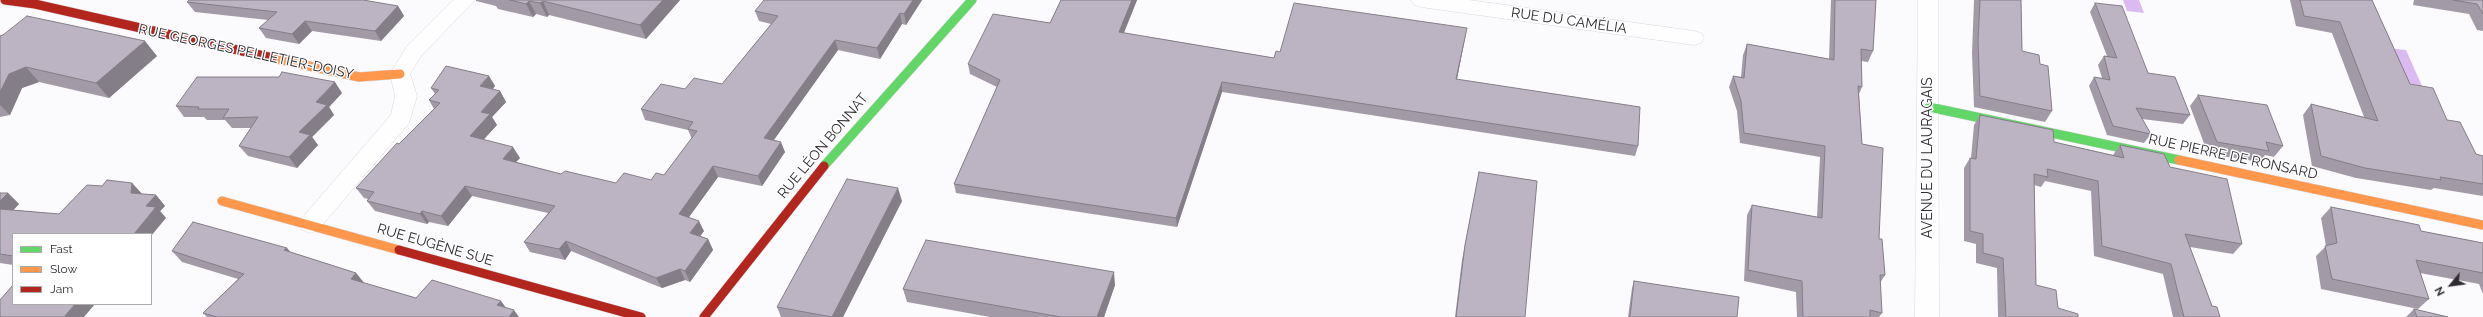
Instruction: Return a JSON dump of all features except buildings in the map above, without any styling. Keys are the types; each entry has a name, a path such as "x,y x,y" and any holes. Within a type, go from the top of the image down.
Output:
{"street":[{"name":"RUE GEORGES PELLETIER-DOISY","path":"5,0 35,4 359,77 400,74"},
{"path":"310,224 401,118 406,96 400,74 414,51 465,0"},
{"name":"RUE LÉON BONNAT","path":"704,317 842,143 972,0"},
{"name":"RUE DU CAMÉLIA","path":"1421,0 1523,7 1694,38"},
{"name":"AVENUE DU LAURAGAIS","path":"1927,317 1929,107 1928,0"},
{"name":"RUE PIERRE DE RONSARD","path":"1929,107 2483,225"},
{"name":"RUE EUGÈNE SUE","path":"222,201 310,224 641,317"}],"shaded area":[{"path":"2123,0 2139,0 2144,13 2127,11"},
{"path":"2387,48 2406,50 2422,86 2404,82"}],"traffic: fast":[{"path":"824,166 972,0"},
{"path":"1929,107 2179,160"}],"traffic: slow":[{"path":"273,58 359,77 400,74"},
{"path":"2179,160 2483,225"},
{"path":"222,201 399,250"}],"traffic: jam":[{"path":"5,0 35,4 273,58"},
{"path":"704,317 824,166"},
{"path":"399,250 641,317"}]}
